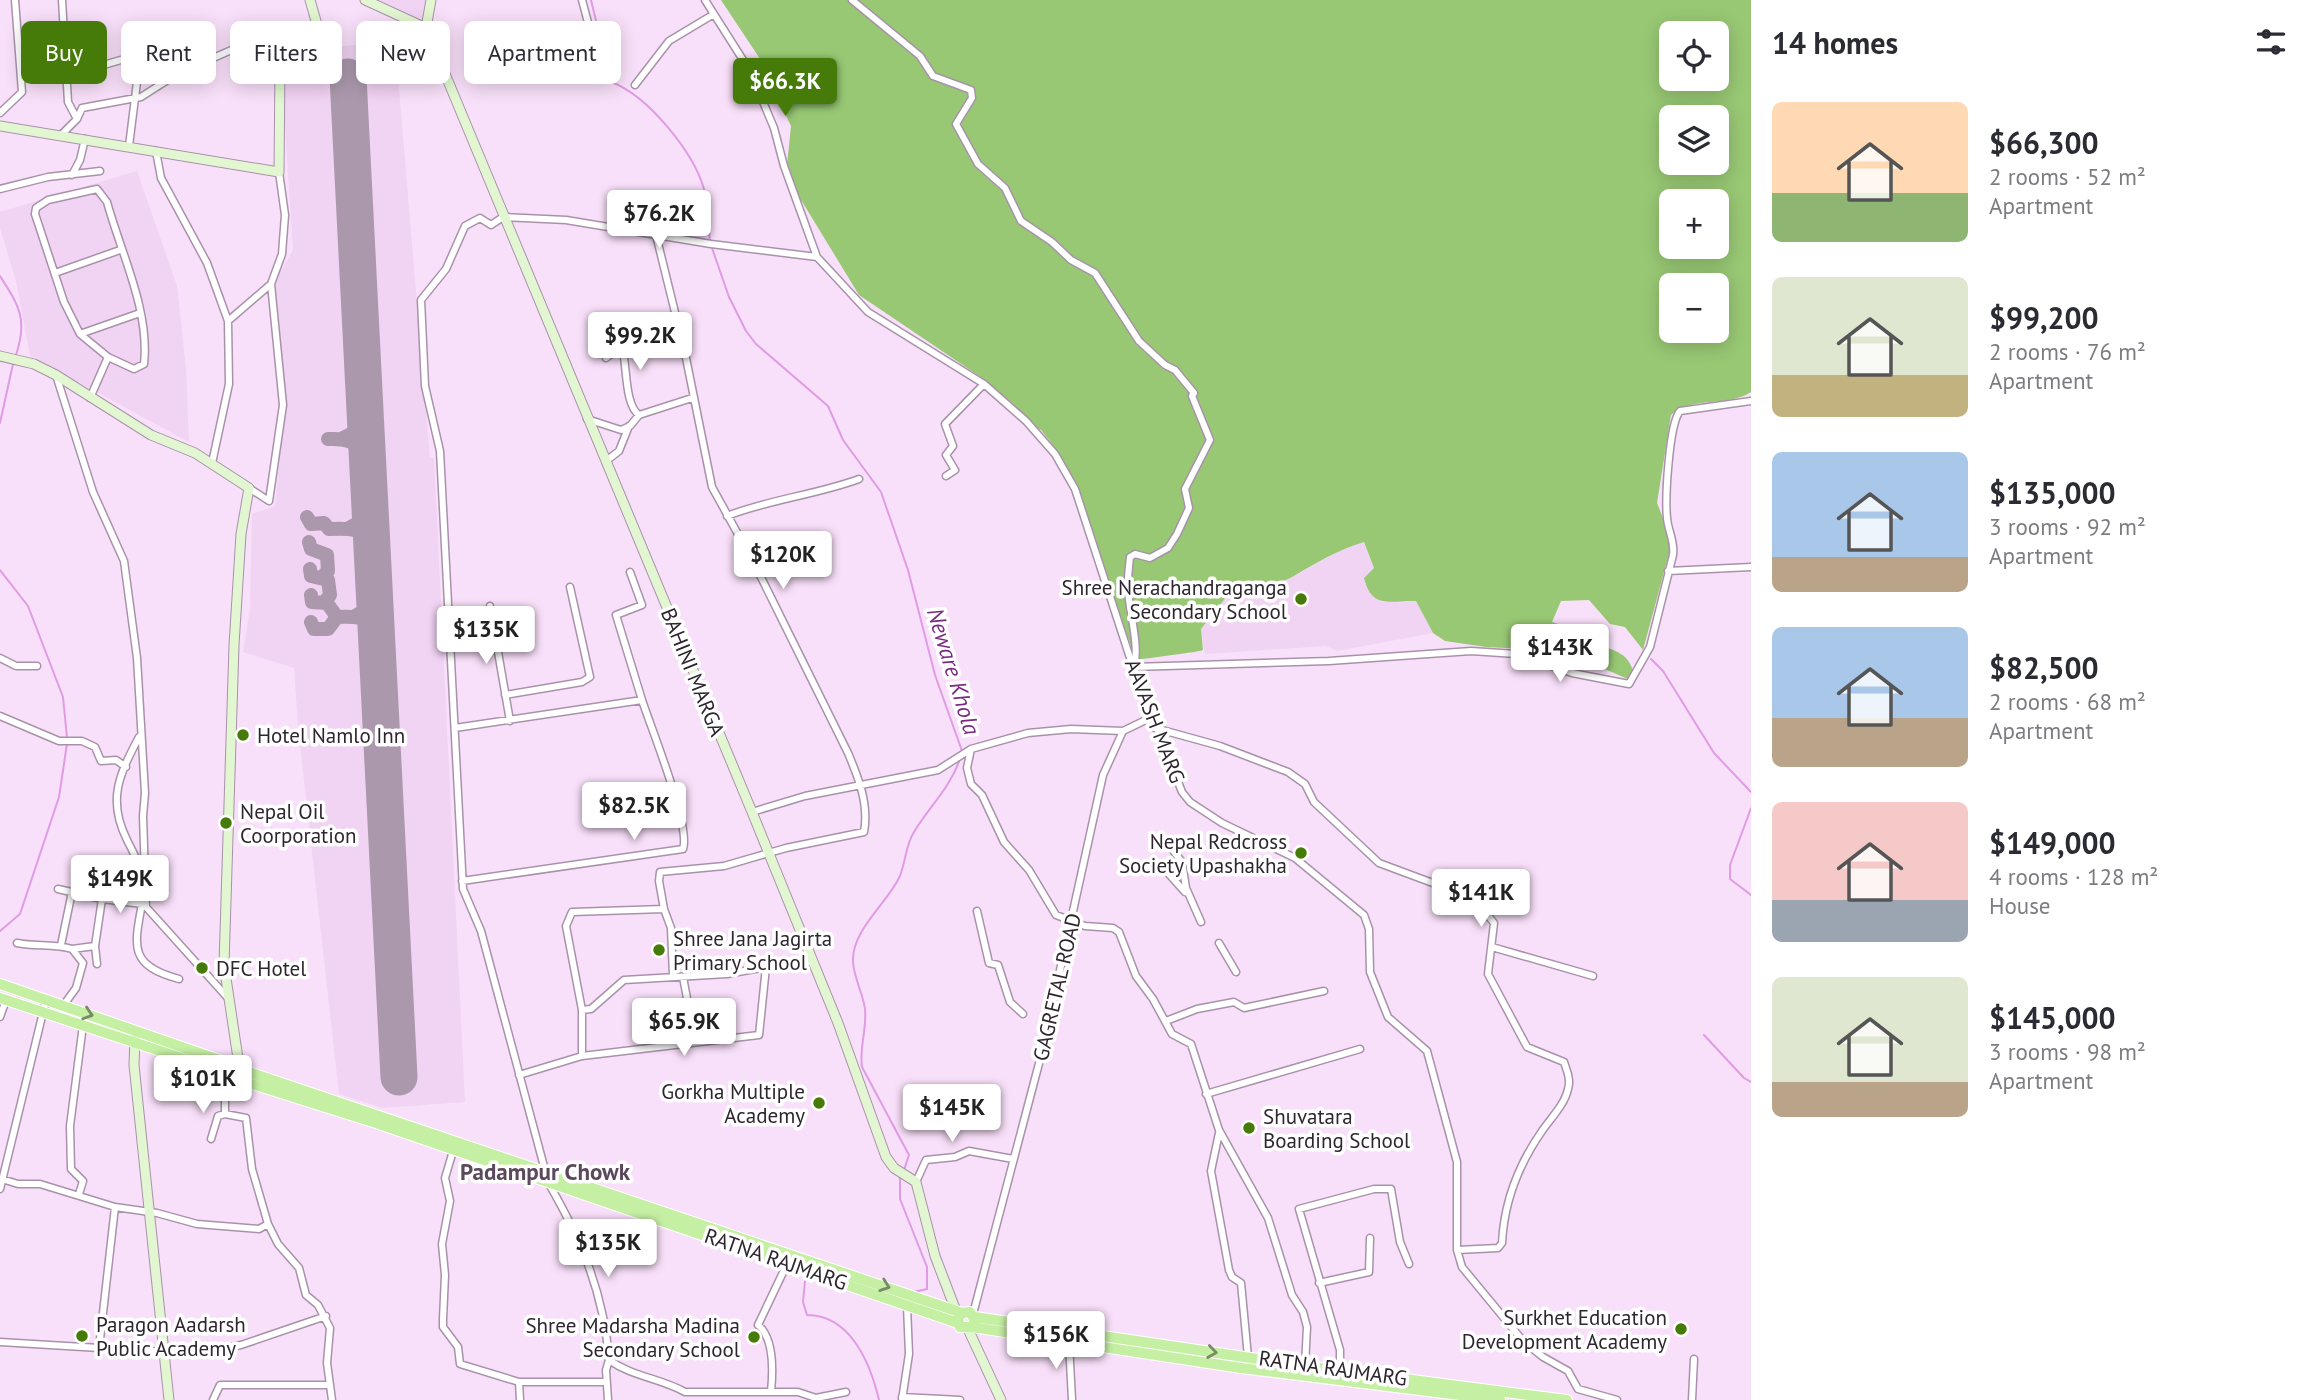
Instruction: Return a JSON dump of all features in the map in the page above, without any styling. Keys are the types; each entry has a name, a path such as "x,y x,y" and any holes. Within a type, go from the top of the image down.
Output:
{"main road":[{"name":"RATNA RAJMARG","path":"0,984 137,1031 233,1070 453,1151 547,1177 907,1306 1069,1343 1241,1368 1500,1400"},
{"name":"RATNA RAJMARG","path":"3,999 133,1043 233,1070 547,1177 959,1312 969,1322 1567,1400"}],"street":[{"path":"0,113 22,92 15,0"},
{"path":"62,0 63,21"},
{"path":"310,0 316,21"},
{"path":"365,0 411,21"},
{"path":"427,21 431,0"},
{"path":"582,0 588,21"},
{"path":"608,1400 606,1382 609,1360 601,1299 584,1252 547,1177 481,931 466,901 462,881 440,450 425,386 421,300 446,269 465,226 480,218 492,225 502,217 566,220 817,257 784,166 774,128 750,71 705,0"},
{"path":"852,0 920,56 933,76 970,88 972,98 956,124 958,131 972,148 978,163 1005,188 1021,221 1052,242 1071,260 1095,273 1139,341 1164,365 1175,370 1194,393 1192,396 1210,440 1192,480 1185,489 1189,508 1168,548 1150,558 1135,554 1130,557 1128,589 1134,621 1136,661 1133,667 1329,661 1471,651 1516,654 1572,673 1629,684 1650,647 1674,547 1667,521 1667,476 1675,416 1680,411 1751,401"},
{"path":"635,85 669,41 714,13"},
{"path":"61,135 77,119 82,108 135,99 177,74 230,51"},
{"path":"107,64 131,57 138,74 129,146"},
{"path":"67,84 68,102 77,119"},
{"path":"4,356 27,362 56,375 151,435 212,463 269,501 283,405 271,284 282,254 284,228 279,172 280,84"},
{"name":"BAHINI MARGA","path":"449,84 752,812 838,1023 886,1157 908,1177 935,1256 959,1312"},
{"path":"0,126 279,172"},
{"path":"72,175 80,160 85,139"},
{"path":"156,150 161,178 207,263 229,321 229,384 212,463"},
{"path":"0,189 48,177 100,171"},
{"path":"97,189 107,202 120,250 137,296 146,341 144,365 134,369 108,357 80,334 64,302 55,273 35,214 36,208 48,200 97,189"},
{"path":"656,235 685,353 712,487 804,663 860,784 866,809 864,832 724,866 660,872 664,909 671,928 673,976"},
{"path":"55,273 120,250"},
{"name":"AAVASH MARG","path":"817,257 868,312 984,384 1041,437 1075,489 1133,667 1176,782 1189,802 1222,823 1295,858 1347,898 1367,918 1370,972 1388,1017 1427,1051 1457,1162 1457,1250 1470,1280 1523,1341 1543,1357 1568,1371 1578,1389 1617,1400"},
{"path":"229,321 271,284"},
{"path":"80,334 139,313"},
{"path":"606,358 618,349 623,352 630,398 635,412 639,415"},
{"path":"90,398 108,357"},
{"path":"56,375 93,492 124,561 137,658 145,793 143,817 146,907 228,999"},
{"path":"946,477 955,470 946,455 953,446 945,424 984,384"},
{"path":"606,461 621,447 630,426 639,415 692,398"},
{"path":"587,419 596,419 615,429 630,426"},
{"path":"727,516 765,503 834,488 859,479"},
{"path":"225,1114 225,1086 233,1070 235,1044 224,965 234,645 241,534 249,488"},
{"path":"1668,571 1751,567"},
{"path":"462,881 682,849 684,836 679,813 616,615 642,605 630,572"},
{"path":"505,695 582,682 590,677 570,587"},
{"path":"490,606 510,721"},
{"path":"0,658 16,666 37,666"},
{"path":"455,728 642,700"},
{"path":"0,716 59,741 82,741 95,747 101,761 116,760 126,767"},
{"path":"752,812 860,784 938,770 971,749 1043,730 1124,731 1152,717"},
{"path":"1156,728 1220,746 1288,772 1305,784 1314,802 1379,863 1465,895 1482,907 1494,923 1488,974 1527,1047 1564,1062 1569,1075 1568,1089 1540,1133 1507,1202 1502,1243 1498,1248 1457,1250"},
{"name":"GAGRETAL ROAD","path":"969,1322 998,1228 1013,1158 1027,1112 1073,921 1100,785 1124,731"},
{"path":"140,734 114,796 116,819 142,874 142,904 137,925 139,955 153,972 179,979"},
{"path":"971,749 968,778 982,795 999,834 1029,870 1056,915 1096,929 1113,928 1119,932 1136,976 1166,1021 1171,1034 1191,1044 1219,1130 1268,1218 1292,1296 1303,1312 1307,1327 1305,1366"},
{"path":"1171,848 1182,862 1188,894 1201,922"},
{"path":"1168,873 1188,894"},
{"path":"58,888 102,899 142,904"},
{"path":"61,945 72,892"},
{"path":"97,964 97,912 102,899"},
{"path":"582,1056 582,1010 566,926 569,914 585,909 664,909"},
{"path":"977,911 989,962 998,965 1010,1002 1023,1014"},
{"path":"17,943 42,947 61,945 72,949 95,946"},
{"path":"1220,943 1236,972"},
{"path":"1492,947 1593,976"},
{"path":"62,1006 76,988 83,963 72,949"},
{"path":"582,1010 591,1009 624,980 682,977 813,962"},
{"path":"519,1075 582,1056 759,1035 766,967"},
{"path":"682,977 690,1009 700,1015 699,1042"},
{"path":"1166,1021 1197,1009 1234,1002 1244,1008 1324,991"},
{"path":"0,1017 3,999"},
{"path":"0,1189 3,1155 24,1100 46,1000"},
{"path":"79,1194 83,1181 71,1170 70,1126 83,1024"},
{"path":"137,1031 133,1043 169,1400"},
{"path":"1206,1094 1360,1049"},
{"path":"211,1139 218,1116 225,1114 246,1118 252,1169 268,1224 278,1244 299,1268 306,1295 326,1316 331,1338 329,1385 332,1400"},
{"path":"1219,1130 1210,1171 1229,1270 1232,1277 1241,1283 1248,1357"},
{"path":"453,1151 445,1178 450,1201 442,1244 445,1275 443,1327 458,1347 460,1364 519,1382 606,1382"},
{"path":"908,1177 926,1160 955,1157 969,1152 1013,1158"},
{"path":"2,1179 79,1194 115,1207 151,1215 157,1213 197,1224 258,1229 268,1224"},
{"path":"1340,1369 1340,1350 1298,1209 1374,1189 1391,1189 1400,1242 1409,1264"},
{"path":"99,1348 115,1207"},
{"path":"1319,1283 1369,1272 1370,1238"},
{"path":"771,1392 768,1340 758,1325 787,1264"},
{"path":"907,1306 909,1354 902,1398 960,1399"},
{"path":"192,1354 240,1345 326,1316"},
{"path":"969,1322 1002,1400"},
{"path":"0,1342 166,1352"},
{"path":"1069,1343 1072,1400"},
{"path":"1692,1400 1694,1359"},
{"path":"609,1360 625,1371 672,1384 685,1392 798,1392 816,1398 846,1392"},
{"path":"519,1382 520,1400"},
{"path":"213,1400 220,1385 329,1385"}],"shaded area":[{"path":"367,0 430,0 424,21 414,21"},
{"path":"356,45 356,84 399,84 430,458 434,458 465,1102 383,1108 339,1094 298,727 294,668 243,652 250,610 252,514 275,506 286,394 273,283 293,250 282,84 342,84 342,46"},
{"path":"137,171 177,286 186,368 189,442 30,356 16,281 0,228 0,212"},
{"name":"Shree Nerachandraganga Secondary School","path":"1364,542 1374,569 1381,602 1416,601 1433,633 1337,651 1326,646 1205,654 1201,629 1234,587 1253,586 1295,576 1346,547"}],"green space":[{"path":"721,0 1751,0 1751,392 1731,400 1690,405 1671,415 1657,503 1669,533 1671,546 1643,650 1625,627 1610,624 1589,600 1561,601 1552,622 1621,654 1630,663 1633,671 1630,680 1598,666 1552,658 1527,649 1445,641 1433,633 1416,601 1390,602 1372,595 1364,578 1374,568 1364,542 1337,552 1281,582 1234,587 1201,629 1203,650 1136,660 1075,487 1052,444 1041,430 1021,421 985,380 859,295 795,190 787,165 791,126 778,99 772,77"}],"waterway":[{"name":"Neware Khola","path":"591,0 611,82 639,99 667,126 698,174 707,202 710,243"},
{"name":"Neware Khola","path":"712,248 729,297 746,331 756,344 828,406 843,440 881,492 908,570 935,675 962,751"},
{"path":"0,276 20,313 21,332 16,355"},
{"path":"0,423 13,364"},
{"path":"0,570 28,606 63,697 67,738"},
{"path":"1651,659 1663,671 1714,753 1751,792"},
{"path":"0,931 20,914 59,797 67,744"},
{"name":"Neware Khola","path":"904,1170 909,1155 862,1067 865,1009 854,968 854,951 864,928 899,878 914,832 945,788 960,759"},
{"path":"1751,808 1730,865 1730,879 1751,895"},
{"path":"1704,1035 1744,1078 1751,1082"},
{"name":"Neware Khola","path":"900,1177 900,1199 927,1267 927,1289 914,1292"},
{"name":"Neware Khola","path":"822,1261 876,1279"},
{"name":"Neware Khola","path":"805,1281 803,1302 807,1315 822,1317 835,1323 856,1343 864,1356 879,1400"}],"taxiway":[{"path":"343,438 357,431 366,418"},
{"path":"328,439 352,442 368,460"},
{"path":"349,528 362,521 370,504"},
{"path":"307,517 311,524 324,523 329,529 361,532 372,548"},
{"path":"309,542 311,549 327,555 328,571 322,577"},
{"path":"310,569 311,576 328,580 330,595 324,603"},
{"path":"311,595 312,602 327,603 337,617 356,617 366,621 377,636"},
{"path":"355,616 369,608 375,595"},
{"path":"311,622 314,629 328,629 337,617"}],"runway":[{"path":"348,77 399,1077"}],"place":[{"name":"Shree Nerachandraganga Secondary School","path":"1301,599"},
{"name":"Hotel Namlo Inn","path":"243,735"},
{"name":"Nepal Oil Coorporation","path":"226,823"},
{"name":"Nepal Redcross Society Upashakha","path":"1301,853"},
{"name":"Shree Jana Jagirta Primary School","path":"659,950"},
{"name":"DFC Hotel","path":"202,968"},
{"name":"Gorkha Multiple Academy","path":"819,1103"},
{"name":"Shuvatara Boarding School","path":"1249,1128"},
{"name":"Surkhet Education Development Academy","path":"1681,1329"},
{"name":"Paragon Aadarsh Public Academy","path":"82,1336"},
{"name":"Shree Madarsha Madina Secondary School","path":"754,1337"}],"district":[{"name":"Padampur Chowk","path":"545,1171"}]}
